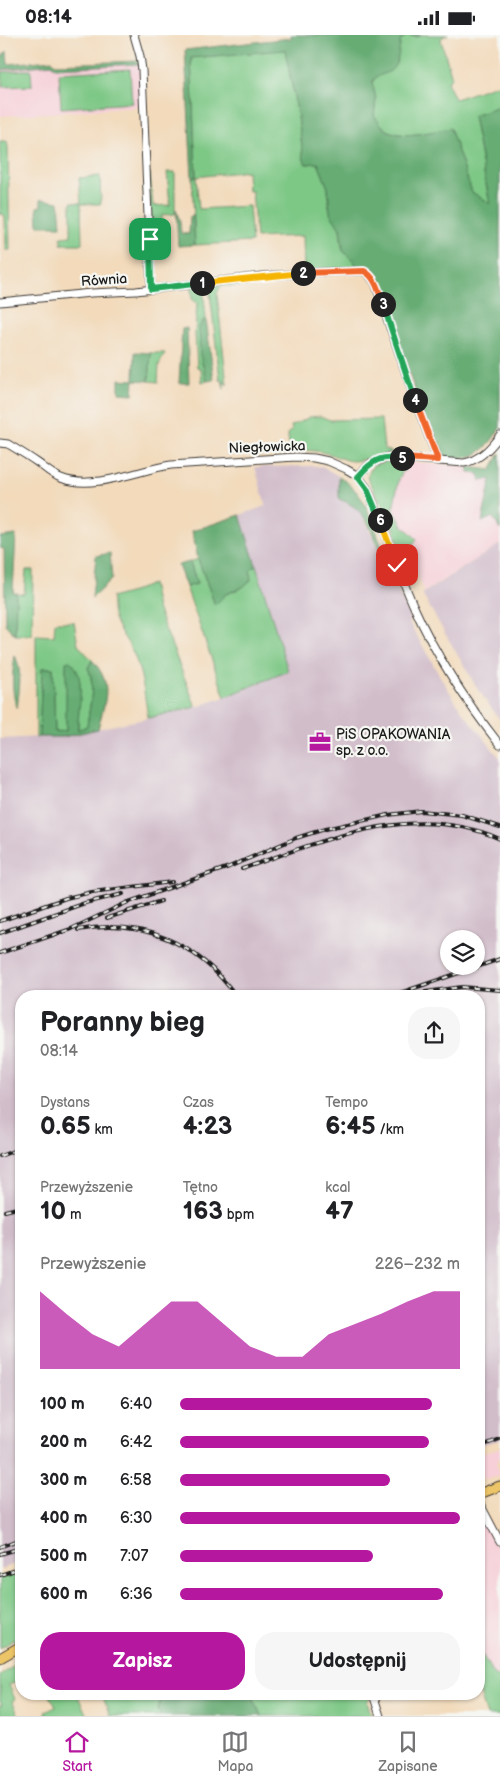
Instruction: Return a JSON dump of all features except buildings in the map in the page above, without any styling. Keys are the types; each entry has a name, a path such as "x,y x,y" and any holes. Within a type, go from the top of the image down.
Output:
{"main road":[{"path":"485,1492 500,1486"},
{"path":"0,1657 15,1649"}],"street":[{"path":"134,35 142,70 151,289"},
{"name":"Równia","path":"0,302 151,289 263,276 355,270 367,272 375,282 417,406 438,460"},
{"path":"358,477 369,464 385,458 464,463 484,454 500,435"},
{"name":"Niegłowicka","path":"0,443 8,444 56,476 83,483 171,465 296,457 328,461 346,469 358,477 367,489 405,584 428,635 461,693 500,745"},
{"path":"485,1514 500,1542"},
{"path":"375,1700 380,1716"}],"shaded area":[{"path":"52,64 56,68 139,64 142,107 0,116 0,70"},
{"path":"413,462 468,467 470,473 479,474 491,479 482,521 493,517 500,530 500,544 424,592 411,555 408,555 410,548 417,539 403,526 393,509 399,479"},
{"path":"316,466 339,476 339,499 350,503 360,510 408,612 410,624 462,711 500,758 500,1440 485,1444 485,990 15,990 15,1564 0,1569 0,739 63,736 191,709 228,696 287,671 240,515 266,506 255,467"},
{"path":"500,544 500,720 477,688 422,594"},
{"path":"500,1448 500,1457 496,1463 499,1476 485,1480 485,1452"},
{"path":"485,1525 500,1555 500,1674 485,1683"}],"green space":[{"path":"291,35 407,35 401,40 398,58 392,70 372,82 376,99 374,115 387,130 394,133 410,135 450,128 472,192 490,204 473,116 500,107 500,428 488,445 476,455 461,458 440,458 379,286 358,268 353,260 343,251 340,229 330,213 328,188 318,163 306,164 304,160 285,50 191,58 196,177 192,177 185,50 291,38"},
{"path":"407,35 448,35 442,37 441,40 452,78 447,82 455,99 500,84 500,107 473,116 490,205 472,192 450,129 410,135 394,133 387,130 374,115 376,99 372,83 376,76 388,72 401,40"},
{"path":"285,49 304,160 306,164 318,163 328,188 329,207 340,229 343,251 353,260 358,268 304,271 303,236 256,238 252,191 248,191 247,171 196,177 191,58"},
{"path":"7,51 8,64 52,60 55,64 139,61 139,64 56,68 51,64 0,70 0,59"},
{"path":"130,69 132,103 61,108 59,73"},
{"path":"31,70 32,86 2,87 2,72"},
{"path":"0,142 7,142 8,147 10,250 6,250 5,217 3,214 0,214"},
{"path":"167,172 175,172 175,214 162,215 162,230 151,231 149,173 153,206 170,205"},
{"path":"100,176 101,204 81,204 82,244 61,244 61,237 71,236 71,202 81,203 79,178"},
{"path":"192,177 196,177 199,209 249,206 252,242 195,245"},
{"path":"41,199 59,202 61,226 38,226 37,207 41,206"},
{"path":"176,209 181,233 189,234 190,217 193,214 195,245 178,246"},
{"path":"245,281 247,286 222,286 217,294 227,385 224,381 224,389 222,380 220,380 209,284"},
{"path":"203,285 206,319 201,322 202,364 207,381 202,382 201,369 197,367 195,333 197,303 192,300 191,287"},
{"path":"206,319 214,380 207,381 200,355 199,326"},
{"path":"187,328 189,383 179,383 182,329"},
{"path":"135,352 151,353 149,381 134,380"},
{"path":"151,353 165,353 159,365 158,382 149,381"},
{"path":"119,379 134,380 133,394 119,393"},
{"path":"320,416 330,420 381,419 384,449 393,452 370,459 350,461 317,451 289,451 288,434 292,430 291,426 310,417"},
{"path":"500,453 500,530 493,517 482,522 491,479 481,481 479,474 469,473 468,467 491,470"},
{"path":"395,461 413,462 399,479 393,509 403,526 417,539 410,548 408,555 411,557 405,559 401,558 393,524 367,477 373,465"},
{"path":"339,476 362,499 371,516 382,547 380,551 366,519 355,508 339,499"},
{"path":"240,515 256,565 250,571 251,580 243,587 226,594 215,605 198,559 192,531"},
{"path":"16,535 13,592 16,593 15,635 5,624 4,549 0,548 0,537"},
{"path":"110,553 112,579 92,598 96,556"},
{"path":"198,559 215,605 226,594 243,587 250,571 256,565 288,671 225,697 186,587 197,584 190,562"},
{"path":"190,562 197,584 186,587 178,565"},
{"path":"26,570 33,570 32,635 15,635 16,593 24,594"},
{"path":"152,584 157,608 196,707 148,718 144,689 138,667 132,651 113,615 112,596 136,591"},
{"path":"55,622 74,622 78,645 92,660 88,668 92,689 87,726 78,730 79,682 66,668 66,731 55,732 53,668 42,668 39,737 36,738 36,635 54,636"},
{"path":"15,655 20,675 17,709 13,682"},
{"path":"92,660 103,677 106,693 98,729 63,737 39,737 42,668 53,668 55,732 66,731 66,662 70,661 75,667 79,675 80,684 78,730 87,726 92,689 88,668"},
{"path":"15,1574 15,1639 0,1648 0,1578"},
{"path":"485,1660 495,1677 500,1674 500,1716 487,1716 482,1700 485,1700"},
{"path":"15,1665 15,1682 9,1685 15,1699 12,1701 19,1716 0,1716 0,1706 2,1705 0,1702 0,1676"},
{"path":"52,1700 80,1700 87,1716 42,1716 46,1714 45,1712 56,1707"},
{"path":"104,1700 160,1700 158,1710 161,1716 110,1716"},
{"path":"160,1700 254,1700 261,1716 161,1716 158,1710"},
{"path":"254,1700 368,1700 367,1702 372,1716 261,1716"}],"railway":[{"path":"0,953 71,929 126,903 229,867 296,838 325,829 388,815 421,811 462,815 500,827"},
{"path":"242,869 337,837 369,829 402,824 435,824 468,828 500,839"},
{"path":"0,921 66,898 92,892 172,882"},
{"path":"0,933 85,903 123,894"},
{"path":"107,918 161,901"},
{"path":"78,930 102,927 124,928 146,932 167,939 186,949 204,962 221,977 231,990"},
{"path":"409,990 500,959"},
{"path":"440,990 462,987 500,990"},
{"path":"0,1156 15,1150"},
{"path":"5,1211 15,1208"},
{"path":"485,1445 500,1439"},
{"path":"0,1547 15,1541"},
{"path":"0,1554 15,1550"},
{"path":"0,1575 15,1570"}],"place":[{"name":"PiS OPAKOWANIA sp. z o.o.","path":"320,742"}],"route":[{"path":"150,239 151,289 256,277 355,270 367,272 372,277 417,406 438,457 438,460 392,457 381,459 369,464 358,477 367,489 397,565"}]}
